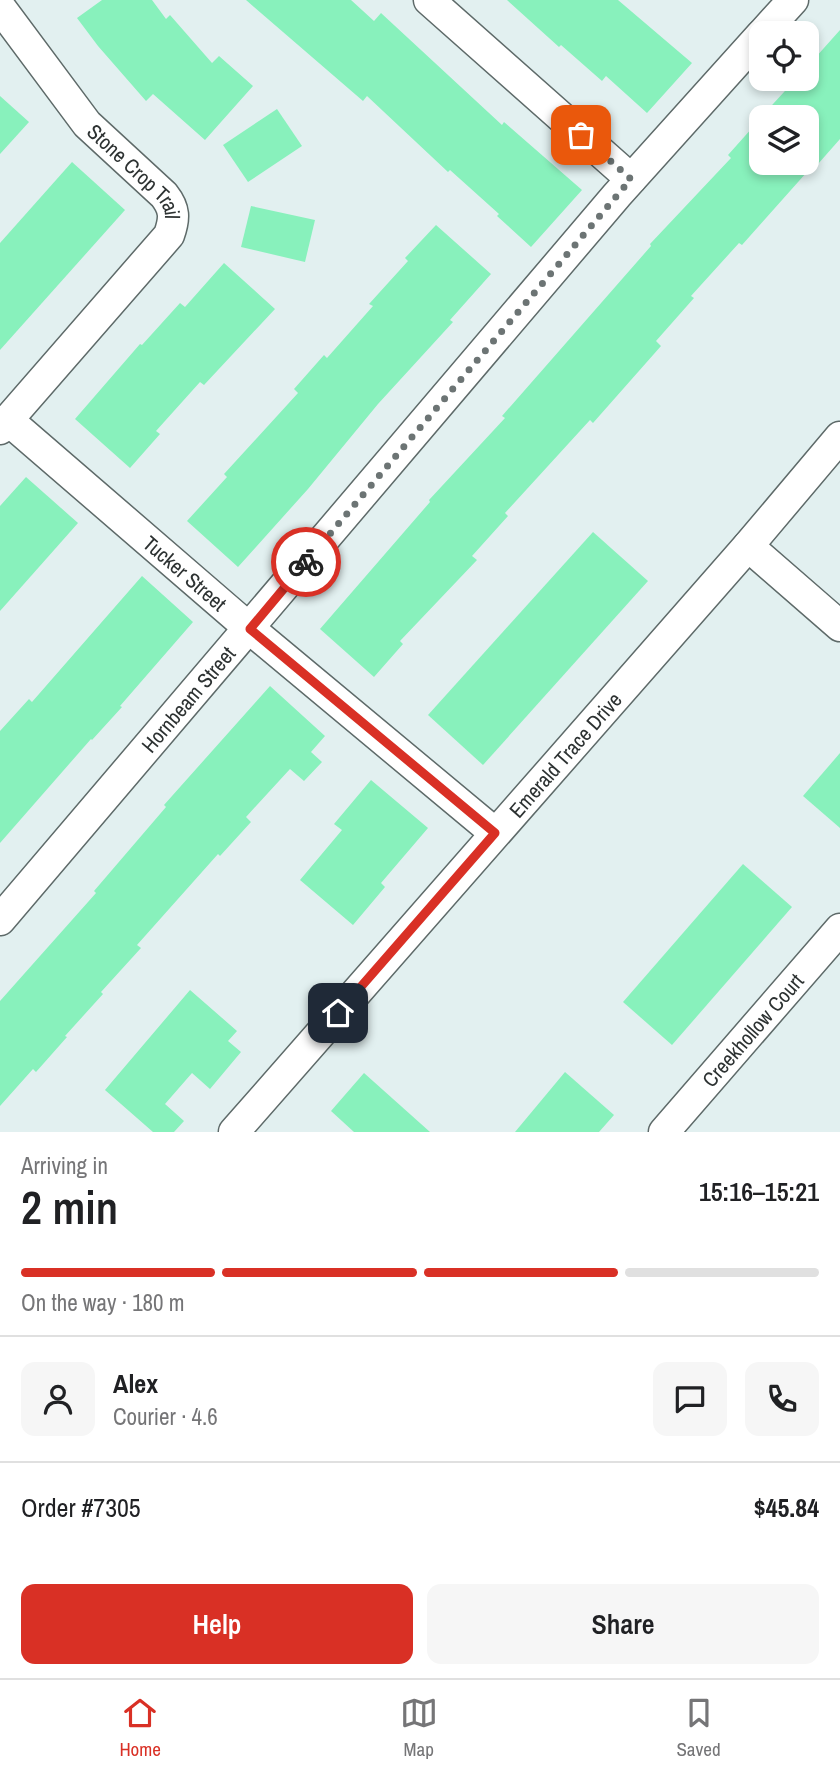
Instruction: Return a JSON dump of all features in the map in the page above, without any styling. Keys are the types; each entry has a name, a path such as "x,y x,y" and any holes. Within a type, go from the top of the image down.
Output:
{"street":[{"path":"429,0 631,179"},
{"name":"Hornbeam Street","path":"774,21 793,0"},
{"name":"Stone Crop Trail","path":"0,7 87,124 164,195 173,206 175,220 169,235 4,424"},
{"name":"Hornbeam Street","path":"0,920 631,179 749,48"},
{"name":"Tucker Street","path":"4,424 495,833"},
{"name":"Emerald Trace Drive","path":"234,1132 748,546 840,437"},
{"path":"748,546 840,626"},
{"name":"Creekhollow Court","path":"664,1132 840,929"}],"building":[{"path":"102,0 152,0 166,19 170,15 212,63 219,56 253,86 205,140 153,94 146,101 77,18"},
{"path":"246,0 351,0 374,21 381,13 502,125 504,122 582,190 531,247 497,216 499,214 450,170 448,172 367,96 363,101"},
{"path":"507,0 618,0 692,63 647,113 606,76 602,81 561,45 559,47"},
{"path":"840,30 840,139 819,163 819,105 772,105 785,91 819,91 819,54"},
{"path":"0,96 29,122 0,154"},
{"path":"277,109 302,146 248,182 223,145"},
{"path":"749,131 749,175 804,175 742,245 739,243 691,296 694,298 656,341 661,346 593,423 590,420 505,513 508,516 472,556 477,560 400,641 403,644 374,677 320,629 429,500 505,418 502,416 650,244 731,158 728,155"},
{"path":"72,162 125,210 0,350 0,243"},
{"path":"251,206 315,220 305,262 241,247"},
{"path":"436,225 491,274 450,320 453,322 378,404 308,489 238,567 187,521 227,477 224,474 298,393 294,389 324,355 327,358 373,306 369,304 408,261 405,258"},
{"path":"224,263 275,309 204,385 200,382 156,431 160,434 130,468 75,419 140,344 142,345 180,303 185,307"},
{"path":"26,477 78,523 0,611 0,506"},
{"path":"593,532 648,581 483,765 428,715"},
{"path":"142,576 193,622 120,706 122,707 0,843 0,731 29,699 32,702"},
{"path":"270,686 325,736 311,752 322,762 304,781 290,769 246,817 251,822 220,856 218,854 137,945 141,948 101,992 103,994 65,1036 67,1037 36,1072 33,1069 0,1106 0,1001 96,893 94,891 166,807 164,805"},
{"path":"840,753 840,828 803,796"},
{"path":"371,780 428,828 381,883 385,887 353,925 300,880 342,830 334,824"},
{"path":"743,864 792,907 672,1045 623,1002"},
{"path":"190,990 237,1031 228,1041 241,1052 210,1089 192,1073 165,1104 184,1121 174,1132 153,1132 105,1090"},
{"path":"565,1072 614,1115 599,1132 515,1132"},
{"path":"364,1073 430,1132 354,1132 331,1111"}],"way so far":[{"path":"306,562 631,179 581,135"}],"route":[{"path":"306,562 250,629 495,833 338,1013"}]}
